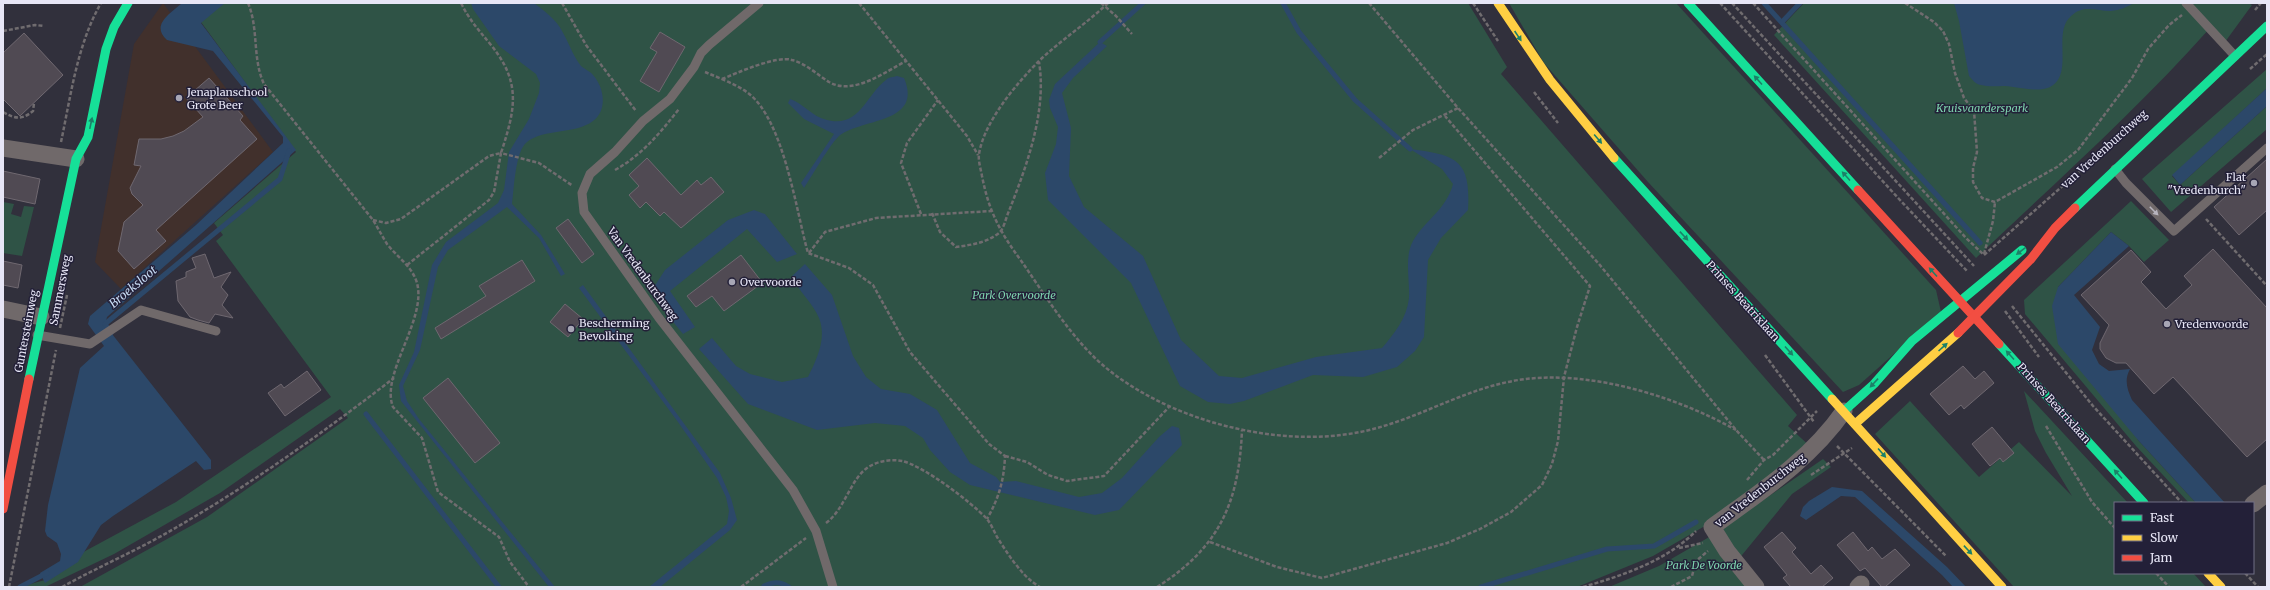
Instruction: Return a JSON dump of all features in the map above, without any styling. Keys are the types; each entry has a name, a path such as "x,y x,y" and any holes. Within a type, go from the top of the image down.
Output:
{"main road":[{"name":"Guntersteinweg","path":"3,509 8,466 76,152 88,137 106,49 114,27 128,3"},
{"name":"Prinses Beatrixlaan","path":"1498,3 1517,35 1580,118 1636,183 2002,587"},
{"name":"Prinses Beatrixlaan","path":"1688,3 2143,502"},
{"name":"van Vredenburchweg","path":"1855,424 1888,398 1975,317 1998,291 2032,258 2054,230 2115,169 2267,26"},
{"name":"van Vredenburchweg","path":"1844,411 1874,384 1912,341 2021,250 2054,230"},
{"path":"2209,574 2220,587"}],"street":[{"path":"3,148 76,152"},
{"path":"3,309 41,317"},
{"name":"van Vredenburchweg","path":"1715,538 1826,436 1844,411"},
{"name":"van Vredenburchweg","path":"1826,436 1855,424"},
{"path":"2254,503 2267,493"},
{"path":"1715,538 1756,587"}],"lane":[{"path":"582,193 590,174 615,152 643,121 670,99 694,68 701,53 759,3"},
{"path":"2189,6 2235,56"},
{"path":"2115,169 2126,183 2174,231 2267,148"},
{"name":"Van Vredenburchweg","path":"582,193 584,212 659,318 794,490 816,531 833,587"},
{"path":"37,336 90,344 110,329 141,310 216,332"}],"path":[{"path":"248,3 256,29 258,68 264,84 373,220 388,244 407,265 417,282 418,294 416,309 391,387 391,401 393,407 422,438 438,492 498,538 513,567 529,587"},
{"path":"407,265 489,200 494,192 500,154 511,123 513,89 510,76 491,45 471,22 461,3"},
{"path":"562,3 586,45 643,121"},
{"path":"859,3 967,136 978,156 990,211 1000,232 1056,309 1095,357 1110,371 1169,407 1190,416 1242,430 1286,436 1327,436 1376,428 1478,389 1499,383 1529,378 1564,377 1643,392 1706,413 1736,430"},
{"path":"1101,3 1116,16 1132,34"},
{"path":"978,156 993,116 1039,61 1108,3"},
{"path":"1369,3 1458,108 1599,264 1736,430"},
{"path":"1720,3 1899,199 1971,274"},
{"path":"1732,3 1930,219 1988,278"},
{"path":"1753,3 1966,238 1984,255 1993,220 1995,202"},
{"path":"1905,3 1934,22 1943,31 1964,98 1974,111 1977,130 1977,152 1973,168 1973,182 1982,198 1995,202 2057,167 2078,150 2132,78 2148,49 2169,25 2189,6"},
{"path":"3,31 35,25 44,26"},
{"path":"2248,72 2267,54"},
{"path":"721,79 781,59 792,60 834,84 850,86 864,83 906,61"},
{"path":"932,213 940,232 956,247 978,244 1000,232 1020,182 1037,122 1042,81 1039,61"},
{"path":"694,68 721,79 749,94 768,116 780,142 808,254"},
{"path":"921,214 901,163 907,143 938,100"},
{"path":"610,173 634,160 656,137 683,102"},
{"path":"3,112 12,118 25,118 33,111 34,103"},
{"path":"1379,158 1413,130 1445,116 1458,108"},
{"path":"1210,542 1277,567 1322,578 1447,543 1480,529 1511,512 1542,485 1552,464 1558,441 1564,377 1577,327 1590,286 1445,116"},
{"name":"van Vredenburchweg","path":"1984,255 2124,132"},
{"path":"373,220 386,223 401,219 489,156 500,154 522,158 539,164 582,193"},
{"path":"2198,210 2267,286"},
{"path":"808,254 824,232 876,218 932,213 990,211"},
{"path":"808,254 849,268 873,286 910,352 989,444 1005,456 1026,462 1048,475 1067,481 1104,476 1169,407"},
{"path":"1998,291 2093,406 2181,502"},
{"name":"Sammersweg","path":"9,587 67,293"},
{"path":"62,587 178,527 342,418 394,377"},
{"name":"van Vredenburchweg","path":"1736,430 1764,460 1773,455 1809,418"},
{"path":"2046,425 2092,502 2114,527"},
{"path":"1157,587 1170,579 1210,542 1224,520 1234,495 1241,458 1242,430"},
{"path":"1845,454 1949,559"},
{"path":"987,519 998,498 1004,474 1005,456"},
{"path":"741,587 837,514 866,468 877,462 889,460 903,461 924,471 956,492 987,519 1023,573 1040,587"},
{"path":"1671,587 1692,576 1696,561 1715,538"},
{"name":"van Vredenburchweg","path":"1583,587 1637,569 1676,548 1715,538"},
{"path":"2157,574 2169,587"},
{"path":"2247,574 2258,587"}],"shaded area":[{"name":"Jenaplanschool Grote Beer","path":"163,3 273,152 121,289 95,262 134,44"}],"green space":[{"name":"Park Overvoorde","path":"224,3 1468,3 1507,67 1501,74 1797,415 1788,426 1814,450 1710,523 1653,556 1577,587 80,587 207,517 348,418 340,409 220,493 114,554 45,587 23,586 45,580 76,556 176,502 331,397 216,241 223,235 214,223 296,152 201,22"},
{"path":"1509,3 1676,3 1936,290 1941,312 1859,385 1843,392 1648,182 1544,63"},
{"name":"Kruisvaarderspark","path":"1804,3 2248,3 2252,5 2225,42 2210,28 2125,117 1976,258 1774,35"},
{"path":"2267,69 2267,88 2172,176 2180,185 2267,106 2267,129 2171,212 2142,179"},
{"path":"2131,201 2169,240 2144,262 2129,246 2111,232 2058,287 2138,440 2195,502 2188,502 2136,446 2025,314 2024,300"},
{"path":"3,202 14,204 11,214 21,217 24,206 34,207 22,256 3,253"},
{"path":"2024,391 2127,502 2114,502 2114,574 2194,574 2206,587 2014,587 1875,434 1910,401 1979,477 2019,442 2072,496 2046,453 2035,431"},
{"name":"Park De Voorde","path":"1823,459 1831,467 1792,494 1733,566 1751,587 1609,587 1659,566 1711,536"}],"water":[{"path":"182,3 225,3 201,23 296,150 107,317 105,325 211,460 211,469 204,470 196,461 113,516 101,525 78,562 45,583 40,573 60,561 61,554 57,543 47,536 45,531 48,505 80,368 104,346 88,324 90,316 196,225 283,143 283,137 213,51 167,40 162,35 161,24 168,15"},
{"path":"471,3 534,3 538,6 557,23 578,62 597,80 603,98 601,111 593,121 585,125 542,135 527,142 523,147 518,162 514,181 512,204 541,235 565,274 561,276 539,238 507,207 448,250 438,267 420,350 403,386 407,401 419,419 555,587 549,587 401,401 399,385 414,352 432,265 446,242 498,203 504,190 509,152 529,119 539,93 540,83 536,74 499,46 473,9"},
{"path":"1954,3 2134,3 2111,11 2085,9 2076,12 2071,16 2066,22 2064,29 2062,63 2059,78 2055,84 2049,87 2035,90 2005,86 1984,86 1977,84 1969,76 1959,21"},
{"path":"1100,42 1107,46 1073,78 1062,93 1071,128 1069,176 1084,207 1143,256 1181,340 1219,376 1242,378 1316,357 1382,348 1403,319 1408,305 1408,261 1410,247 1418,233 1446,201 1453,184 1442,169 1410,149 1439,154 1449,157 1457,163 1463,170 1467,180 1468,210 1441,238 1428,260 1424,337 1415,351 1397,367 1363,377 1313,375 1244,401 1230,404 1208,402 1180,386 1131,283 1048,200 1045,173 1056,144 1058,127 1050,108 1049,100 1055,84"},
{"path":"897,76 904,78 908,93 905,104 897,112 886,118 847,131 838,137 825,154 804,188 801,183 834,134 804,119 788,103 790,99 799,103 817,116 827,120 838,121 855,115 887,79"},
{"path":"2267,88 2267,106 2180,185 2172,175"},
{"path":"754,210 765,214 797,254 777,262 747,229 670,291 695,327 683,334 653,297 654,287 665,270 728,220"},
{"path":"2111,232 2129,246 2074,295 2100,327 2092,350 2099,364 2109,371 2130,369 2127,377 2127,384 2132,400 2224,502 2195,502 2138,440 2058,344 2052,306 2058,287"},
{"path":"805,264 832,295 853,356 866,377 881,389 910,394 937,410 970,463 996,477 1000,482 1016,481 1079,497 1102,493 1122,478 1159,437 1172,426 1179,428 1182,445 1119,510 1095,515 970,485 950,472 930,450 923,438 905,426 875,423 817,430 748,404 699,349 712,338 736,366 750,374 782,382 808,377 818,356 822,333 819,318 792,276"},
{"path":"583,285 720,473 731,498 737,520 730,530 660,587 649,587 727,524 729,511 726,497 717,478 678,422 579,288"},
{"path":"1832,487 1862,491 1947,567 1966,587 1953,587 1942,575 1855,497 1841,496 1806,520 1800,516 1803,507 1809,501"}],"building":[{"path":"660,32 685,47 659,92 640,81 657,52 650,48"},
{"path":"24,33 63,75 20,116 3,99 3,53"},
{"path":"209,78 243,116 240,120 257,139 156,230 166,241 134,269 118,251 124,222 143,205 132,194 130,188 141,166 134,165 139,139 161,139 173,136 184,131 203,117 186,98"},
{"path":"647,158 681,195 697,180 701,185 711,177 724,192 681,228 664,212 660,216 646,202 640,208 629,195 639,186 629,175"},
{"name":"Flat \"Vredenburch\"","path":"2267,159 2267,210 2239,235 2214,207"},
{"path":"3,171 40,179 35,204 3,197"},
{"path":"568,219 594,254 582,263 556,228"},
{"path":"2213,249 2267,308 2267,439 2247,457 2173,377 2154,394 2126,363 2116,363 2106,358 2100,349 2100,343 2109,325 2081,295 2131,250 2151,272 2141,282 2166,309 2192,285 2184,276"},
{"path":"205,254 214,278 231,272 221,287 228,295 222,305 233,318 215,314 209,323 198,320 190,317 178,301 176,281 186,277 186,272 196,268 192,258"},
{"name":"Overvoorde","path":"741,255 761,281 758,286 724,311 712,296 696,307 687,296"},
{"path":"522,260 535,281 441,339 435,328 486,296 479,286"},
{"path":"3,261 22,265 18,288 3,285"},
{"path":"565,304 583,319 568,337 550,322"},
{"path":"1963,366 1975,379 1984,371 1994,383 1964,409 1961,405 1949,415 1930,394"},
{"path":"307,371 321,390 285,416 268,393 281,384 284,388"},
{"path":"448,378 500,443 475,463 423,398"},
{"path":"1992,427 2014,453 2003,462 2000,458 1990,466 1972,444"},
{"path":"1782,532 1796,548 1792,552 1811,574 1821,565 1833,578 1822,587 1791,587 1783,578 1787,575 1764,547"},
{"path":"1853,532 1868,551 1872,547 1882,559 1895,549 1910,565 1885,587 1882,587 1865,568 1860,571 1837,545"}],"waterway":[{"path":"1100,42 1143,3"},
{"path":"1283,3 1299,32 1355,100 1410,149"},
{"path":"1764,3 1980,243"},
{"path":"1782,22 1800,3"},
{"name":"Broeksloot","path":"111,333 105,324 280,179 289,151"},
{"path":"366,414 499,587"},
{"path":"1481,587 1607,549 1654,546 1696,522"},
{"name":"Broeksloot","path":"20,587 47,573"},
{"path":"764,586 776,583 789,587"}],"traffic: fast":[{"path":"29,379 76,159 88,137 106,49 114,27 128,3"},
{"path":"1688,3 1858,190"},
{"path":"2075,208 2267,26"},
{"path":"1614,158 1832,399"},
{"path":"1844,411 1874,384 1912,341 2022,250"},
{"path":"1999,344 2143,502"}],"traffic: slow":[{"path":"1498,3 1550,80 1614,158"},
{"path":"1855,424 1958,333"},
{"path":"1832,399 2002,587"},
{"path":"2209,574 2221,587"}],"traffic: jam":[{"path":"1858,190 1999,344"},
{"path":"1958,333 2031,259 2055,228 2075,208"},
{"path":"3,509 29,379"}],"place":[{"name":"Jenaplanschool Grote Beer","path":"179,98"},
{"name":"Flat \"Vredenburch\"","path":"2254,183"},
{"name":"Overvoorde","path":"732,282"},
{"name":"Vredenvoorde","path":"2167,324"},
{"name":"Bescherming Bevolking","path":"571,329"}]}
